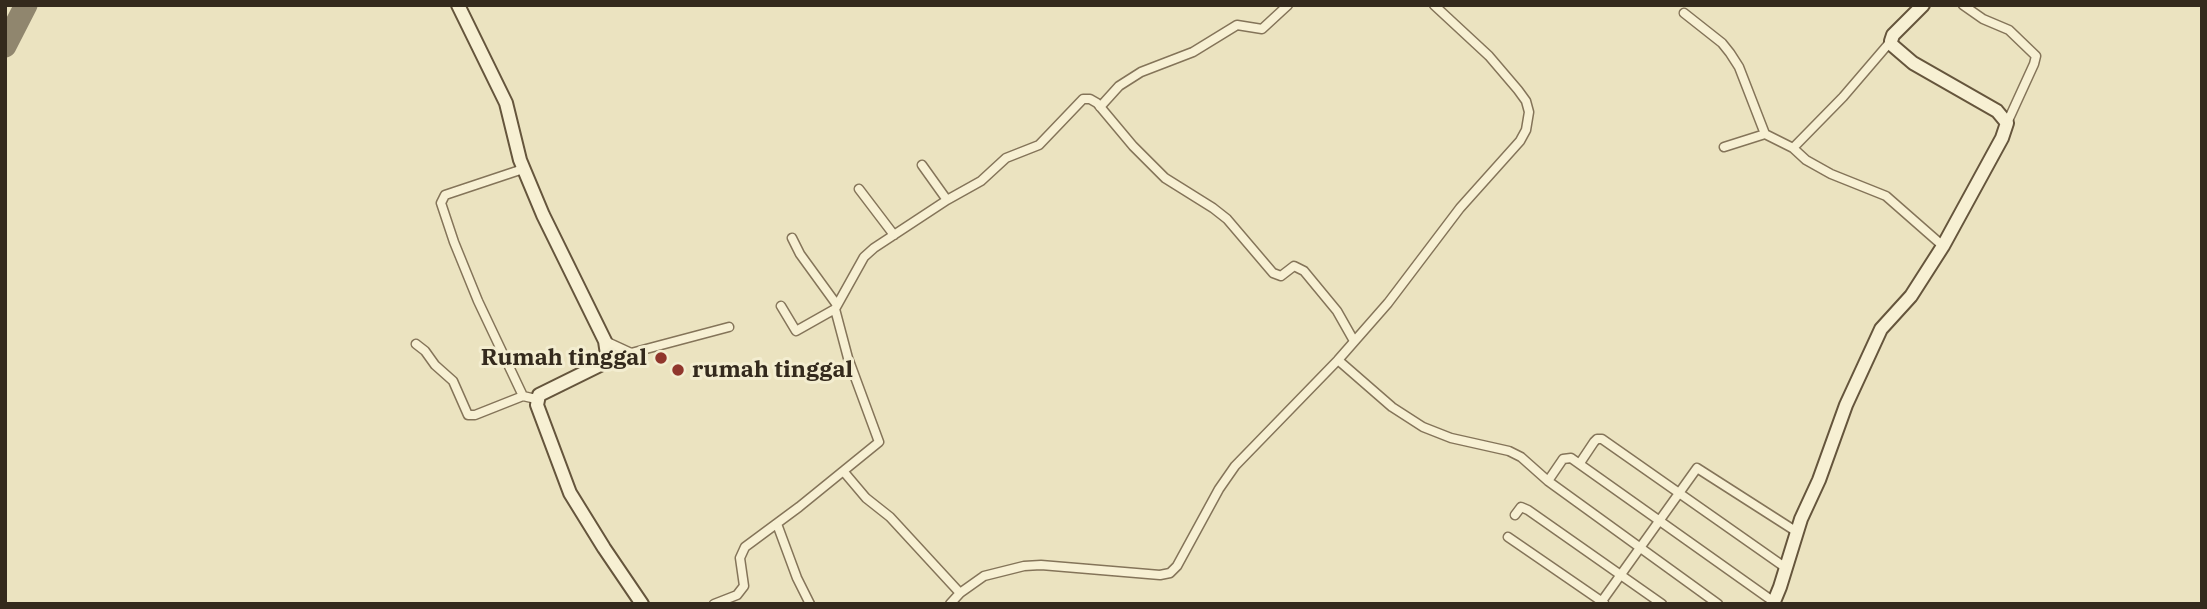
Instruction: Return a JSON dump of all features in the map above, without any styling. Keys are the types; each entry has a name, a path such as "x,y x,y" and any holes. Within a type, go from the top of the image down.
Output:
{"street":[{"path":"458,5 506,103 523,169 605,341 608,360"},
{"path":"1100,107 1119,86 1141,72 1193,52 1237,25 1262,29 1288,5"},
{"path":"950,604 960,593 984,576 1024,566 1041,565 1150,575 1170,573 1182,559 1219,489 1235,466 1338,360 1394,296 1460,208 1520,141 1528,120 1526,102 1489,57 1434,5"},
{"path":"1793,148 1843,97 1891,41 1896,31 1923,5"},
{"path":"1548,481 1565,457 1571,457 1773,603 1846,405 1881,329 1911,296 1943,246 2002,138 2034,64 2036,55 2009,30 1983,19 1963,5"},
{"path":"1684,13 1722,43 1730,53 1739,67 1765,134 1793,148 1806,160 1831,174 1886,196 1943,246"},
{"path":"1891,41 1896,50 1913,63 1997,111 2007,123"},
{"path":"781,306 796,331 836,307 864,257 874,248 947,200 982,181 1006,158 1039,145 1083,99 1090,99 1161,174 1220,213 1273,273 1281,275 1294,266 1304,271 1332,305 1354,341"},
{"path":"1724,147 1765,134"},
{"path":"922,165 947,200"},
{"path":"523,169 445,195 441,203 478,301 523,396"},
{"path":"859,189 894,235"},
{"path":"714,604 741,591 746,582 741,552 844,472 880,440 848,358 836,307 792,238"},
{"path":"416,344 453,381 468,415 475,415 523,396 536,399 608,360 729,327"},
{"path":"605,341 631,353"},
{"path":"1338,360 1392,407 1423,427 1451,438 1509,451 1533,466 1548,481 1718,604"},
{"path":"536,399 570,493 642,604"},
{"path":"1580,463 1596,440 1602,439 1786,568"},
{"path":"1508,537 1604,603 1640,547 1698,468 1797,532"},
{"path":"844,472 869,502 890,517 960,593"},
{"path":"1515,515 1524,507 1662,604"},
{"path":"778,524 797,578 810,604"}],"taxiway":[{"path":"5,46 26,5"}],"place":[{"name":"Rumah tinggal","path":"661,358"},
{"name":"rumah tinggal","path":"678,370"}]}
